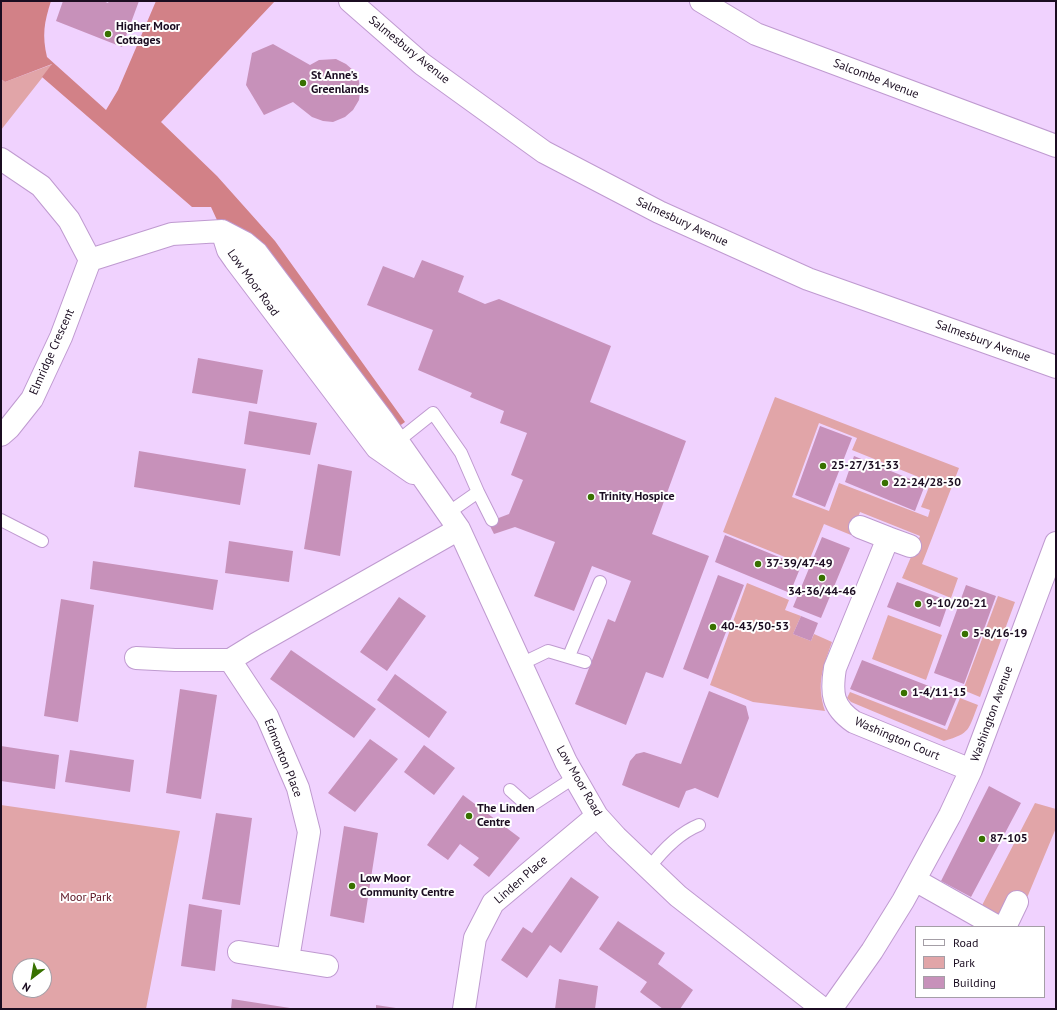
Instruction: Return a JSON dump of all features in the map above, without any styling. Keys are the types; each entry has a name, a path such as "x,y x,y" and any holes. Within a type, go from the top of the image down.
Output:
{"street":[{"name":"Salmesbury Avenue","path":"350,1 422,64 544,152 652,209 808,279 1056,367"},
{"name":"Salcombe Avenue","path":"701,1 756,34 1056,146"},
{"path":"1,159 41,186 69,220 90,260"},
{"name":"Low Moor Road","path":"90,260 172,234 222,231 245,243 257,253 390,446 426,482 453,521 566,762 597,816 616,837 678,896 823,1009"},
{"name":"Elmridge Crescent","path":"1,435 9,428 32,399 61,337 90,260"},
{"path":"136,658 230,660 453,521"},
{"path":"860,526 910,546"},
{"name":"Washington Court","path":"888,538 835,668 833,685 834,698 839,709 854,722 971,770"},
{"name":"Washington Avenue","path":"831,1009 872,951 915,880 950,815 971,770 1056,543"},
{"name":"Edmonton Place","path":"230,660 267,716 298,788 309,832 288,959"},
{"name":"Linden Place","path":"464,1009 475,938 493,903 597,816"},
{"path":"915,880 996,926"},
{"path":"1005,926 1017,902"},
{"path":"239,952 327,966"}],"lane":[{"path":"390,446 433,413 462,453 478,492 492,520"},
{"path":"453,521 478,492"},
{"path":"1,520 42,541"},
{"path":"569,656 600,582"},
{"path":"521,664 548,651 585,662"},
{"path":"510,790 529,807 575,777"},
{"path":"648,868 675,840 699,825"}],"green space":[{"path":"53,64 1,130 1,79 5,82"},
{"path":"775,397 959,468 922,564 958,578 951,598 902,578 920,536 860,512 851,535 824,524 807,566 723,532","holes":["819,423 857,438 852,450 931,482 921,507 930,510 928,517 839,483 829,511 792,497"]},
{"path":"747,583 789,600 785,610 801,616 793,634 811,641 814,634 832,642 823,668 821,684 822,701 825,711 753,702 710,685"},
{"path":"998,596 1015,602 980,697 963,690"},
{"path":"888,615 942,635 926,680 872,659"},
{"path":"850,692 947,730 960,698 978,705 970,725 964,733 944,741 851,702 847,698"},
{"path":"1035,803 1056,809 1056,828 1024,905 1008,897 993,924 977,915"},
{"name":"Moor Park","path":"1,805 180,831 146,1009 1,1009"}],"shaded area":[{"path":"1,1 51,1 44,29 47,57 106,110 118,90 156,1 275,1 161,122 217,176 275,241 405,422 391,432 222,231 211,207 192,207 42,77 52,64 5,82 1,79"}],"building":[{"name":"Higher Moor Cottages","path":"63,1 103,1 108,3 109,1 139,1 122,47 56,21"},
{"name":"St Anne's Greenlands","path":"273,44 310,65 319,60 336,59 346,64 354,71 359,81 359,100 353,110 345,117 333,122 323,121 312,117 293,102 264,115 246,85 252,53"},
{"name":"Trinity Hospice","path":"422,260 464,276 458,292 485,304 499,299 611,346 590,402 686,441 652,534 709,556 663,678 646,672 626,725 575,704 608,619 615,622 631,581 592,566 574,611 534,596 555,542 515,527 494,534 488,522 509,514 523,480 511,475 527,433 500,423 504,411 470,397 472,393 418,370 433,330 367,305 383,266 414,278"},
{"path":"198,358 263,370 257,404 192,393"},
{"path":"249,411 317,423 310,455 244,444"},
{"name":"25-27/31-33","path":"820,426 852,438 825,507 795,495"},
{"path":"139,451 246,469 240,505 134,487"},
{"name":"22-24/28-30","path":"854,456 925,485 915,511 845,482"},
{"path":"318,464 352,471 340,556 304,549"},
{"name":"37-39/47-49","path":"725,535 801,566 790,593 715,562"},
{"name":"34-36/44-46","path":"822,537 850,548 821,618 793,607"},
{"path":"229,541 293,551 289,582 225,573"},
{"path":"93,561 218,580 213,610 90,589"},
{"name":"40-43/50-53","path":"718,575 744,585 708,679 683,669"},
{"name":"9-10/20-21","path":"897,582 949,601 940,627 887,607"},
{"name":"5-8/16-19","path":"966,585 996,596 964,684 934,673"},
{"path":"399,597 426,616 387,671 360,652"},
{"path":"61,599 94,605 78,722 44,716"},
{"path":"801,616 818,623 811,641 793,634"},
{"path":"291,650 376,709 354,738 270,679"},
{"name":"1-4/11-15","path":"862,660 957,697 945,726 850,689"},
{"path":"395,674 447,712 429,738 377,700"},
{"path":"180,689 217,695 201,799 166,793"},
{"path":"709,691 746,706 749,718 718,798 695,788 686,791 679,808 622,785 630,761 636,754 644,752 681,764"},
{"path":"370,739 398,759 355,812 328,793"},
{"path":"424,745 455,768 434,795 404,772"},
{"path":"1,746 59,755 55,789 1,781"},
{"path":"70,750 134,760 130,792 65,782"},
{"name":"87-105","path":"989,786 1021,803 971,897 941,881"},
{"name":"The Linden Centre","path":"463,795 520,838 489,877 473,865 479,858 460,844 448,860 427,845"},
{"path":"216,813 252,818 240,905 202,899"},
{"name":"Low Moor Community Centre","path":"344,826 378,833 364,923 330,916"},
{"path":"571,877 599,897 561,953 550,945 527,978 501,960 523,927 532,933"},
{"path":"189,904 222,910 215,971 181,966"},
{"path":"618,921 665,953 658,964 693,990 680,1009 663,1009 640,992 647,982 599,949"},
{"path":"559,979 598,986 595,1009 555,1009"},
{"path":"232,999 290,1008 290,1009 231,1009"},
{"path":"376,1005 396,1008 396,1009 376,1009"}],"place":[{"name":"Higher Moor Cottages","path":"108,34"},
{"name":"St Anne's Greenlands","path":"303,83"},
{"name":"25-27/31-33","path":"823,466"},
{"name":"22-24/28-30","path":"885,483"},
{"name":"Trinity Hospice","path":"591,497"},
{"name":"37-39/47-49","path":"758,564"},
{"name":"34-36/44-46","path":"822,578"},
{"name":"9-10/20-21","path":"918,604"},
{"name":"40-43/50-53","path":"713,627"},
{"name":"5-8/16-19","path":"965,634"},
{"name":"1-4/11-15","path":"904,693"},
{"name":"The Linden Centre","path":"469,816"},
{"name":"87-105","path":"982,839"},
{"name":"Low Moor Community Centre","path":"352,886"}]}
